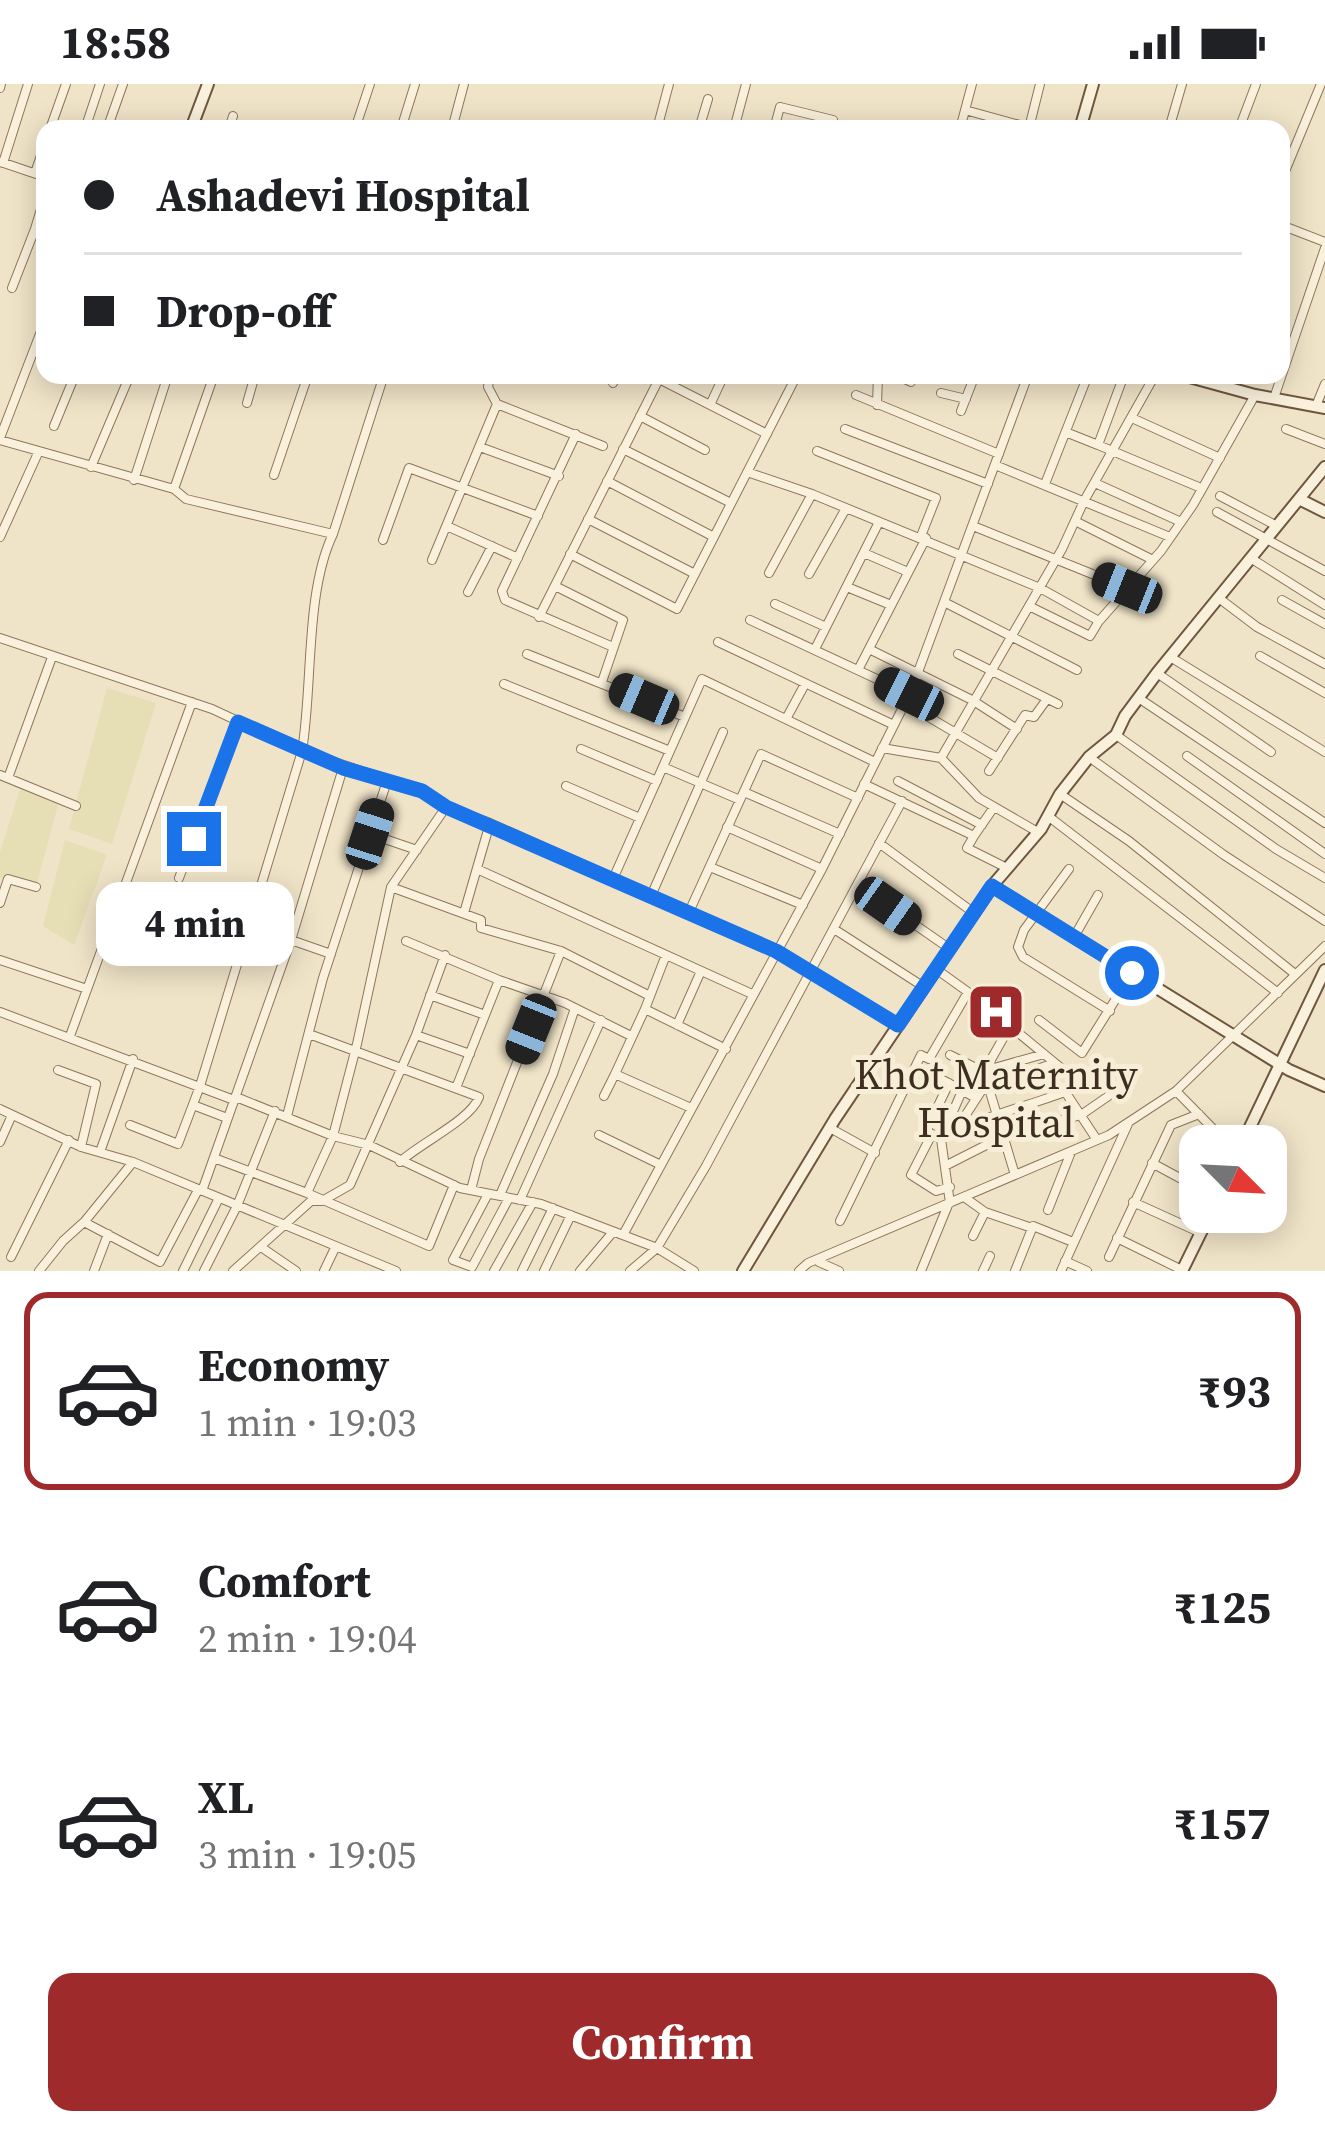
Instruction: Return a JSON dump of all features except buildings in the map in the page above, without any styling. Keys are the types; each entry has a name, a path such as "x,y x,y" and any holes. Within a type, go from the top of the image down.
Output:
{"main road":[{"path":"194,120 208,84"},
{"path":"1083,120 1093,84"},
{"path":"1236,384 1255,395 1321,407"},
{"path":"742,1271 830,1127 992,886 1089,757 1116,735 1157,674 1323,473"},
{"path":"1301,500 1325,512"},
{"path":"992,886 1288,1070 1321,1084"},
{"path":"1252,1125 1325,970"},
{"path":"1182,1271 1199,1233"}],"street":[{"path":"28,84 2,162 36,174"},
{"path":"53,120 66,84"},
{"path":"88,120 100,84"},
{"path":"110,120 123,84"},
{"path":"358,120 370,84"},
{"path":"404,120 415,84"},
{"path":"454,120 464,84"},
{"path":"659,120 669,84"},
{"path":"736,120 746,84"},
{"path":"962,120 972,84"},
{"path":"1033,120 1040,84"},
{"path":"1172,120 1182,84"},
{"path":"1242,120 1256,84"},
{"path":"1290,159 1321,84"},
{"path":"702,120 708,99"},
{"path":"776,120 780,107 833,120"},
{"path":"965,110 1002,120"},
{"path":"232,120 233,116"},
{"path":"1290,229 1325,245 1290,351"},
{"path":"12,288 36,239"},
{"path":"36,345 0,439 174,489 187,499 333,534"},
{"path":"54,427 71,384"},
{"path":"91,467 126,384"},
{"path":"134,480 165,384"},
{"path":"174,489 211,384"},
{"path":"247,403 252,384"},
{"path":"274,476 305,384"},
{"path":"130,1125 178,1144 200,1086 302,752 317,584 382,384"},
{"path":"488,384 497,404 603,446"},
{"path":"539,616 656,384"},
{"path":"672,384 767,434"},
{"path":"710,405 720,384"},
{"path":"570,554 676,609 792,384"},
{"path":"877,405 878,384"},
{"path":"961,411 972,384"},
{"path":"580,1271 618,1233 661,1165 858,798 918,671 1025,384"},
{"path":"1045,484 1085,384"},
{"path":"1098,446 1121,384"},
{"path":"941,758 1040,588 1149,384"},
{"path":"1274,399 1279,384"},
{"path":"1321,407 1325,384"},
{"path":"941,393 966,399"},
{"path":"856,395 999,454"},
{"path":"1029,606 1090,636 1170,537 1255,395"},
{"path":"431,560 497,404"},
{"path":"640,416 705,451"},
{"path":"1132,418 1220,458"},
{"path":"844,429 988,484"},
{"path":"1286,429 1325,444"},
{"path":"1068,433 1201,488"},
{"path":"576,434 502,591 506,600 614,647"},
{"path":"480,446 559,476"},
{"path":"623,449 731,503"},
{"path":"817,451 936,498 908,572 858,670"},
{"path":"0,537 38,453"},
{"path":"995,465 1170,537"},
{"path":"383,539 409,468 538,516"},
{"path":"747,472 923,537 1040,588 1099,621"},
{"path":"607,481 714,537"},
{"path":"1095,483 1180,522"},
{"path":"769,573 812,494"},
{"path":"1220,496 1278,527"},
{"path":"808,574 845,510"},
{"path":"1217,512 1325,571"},
{"path":"588,520 694,574"},
{"path":"1075,520 1153,560"},
{"path":"815,649 880,522"},
{"path":"972,525 1127,588"},
{"path":"448,527 518,558"},
{"path":"468,592 492,546"},
{"path":"864,553 908,572"},
{"path":"1252,559 1325,605"},
{"path":"555,585 623,620 602,682"},
{"path":"847,586 891,605"},
{"path":"1220,599 1257,627 1325,664"},
{"path":"1282,599 1325,624"},
{"path":"944,602 1077,670"},
{"path":"776,604 826,627"},
{"path":"750,620 858,670 998,758"},
{"path":"0,638 192,702 343,768 422,791 446,807 776,951 898,1025"},
{"path":"718,642 894,725"},
{"path":"869,649 972,700 1016,729"},
{"path":"527,653 686,717"},
{"path":"958,654 1058,704"},
{"path":"1260,656 1325,693"},
{"path":"52,657 4,777 76,806"},
{"path":"1172,658 1325,752"},
{"path":"1157,674 1271,752"},
{"path":"614,879 702,679 875,762"},
{"path":"504,683 670,751"},
{"path":"787,719 805,684"},
{"path":"989,771 1025,715 1034,717 1047,699"},
{"path":"1141,699 1325,823"},
{"path":"70,1036 192,702"},
{"path":"179,878 238,722"},
{"path":"651,896 723,732"},
{"path":"1116,735 1276,849 1325,878"},
{"path":"882,748 941,758 979,798 1036,832"},
{"path":"581,749 657,781"},
{"path":"688,912 761,754 858,798"},
{"path":"1089,757 1325,921"},
{"path":"1186,757 1325,854"},
{"path":"663,767 839,834"},
{"path":"84,1222 157,1267 214,1158 291,940 343,768"},
{"path":"287,1116 331,954 387,781"},
{"path":"898,782 982,825"},
{"path":"865,784 974,836"},
{"path":"566,786 640,818"},
{"path":"1060,794 1129,841 1295,974"},
{"path":"630,1271 657,1248 706,1166 902,801"},
{"path":"307,1193 333,1136 391,887 446,807"},
{"path":"994,807 967,848 1007,868"},
{"path":"1048,816 1278,993"},
{"path":"464,913 490,823"},
{"path":"728,827 822,869"},
{"path":"370,834 417,850"},
{"path":"879,843 974,913"},
{"path":"709,867 803,905"},
{"path":"477,868 752,994"},
{"path":"1069,868 1024,930 1018,947 1023,957 1110,1011"},
{"path":"0,903 8,879 36,887"},
{"path":"857,884 950,949"},
{"path":"391,887 481,920 481,928 561,951 650,996"},
{"path":"1074,937 1098,895"},
{"path":"834,929 924,987"},
{"path":"291,940 331,954"},
{"path":"406,941 545,995 631,1036"},
{"path":"799,1271 1129,1122 1176,1091 1325,946"},
{"path":"471,1190 561,951"},
{"path":"233,1271 311,1202 350,1185 416,1035 445,955"},
{"path":"604,1096 666,955"},
{"path":"0,959 87,989"},
{"path":"840,1221 921,1054 929,1060 968,992 936,969"},
{"path":"677,1025 701,970"},
{"path":"1039,1020 1082,1053 1132,973"},
{"path":"456,1088 499,980"},
{"path":"430,995 485,1015"},
{"path":"510,1197 575,1008"},
{"path":"645,1009 726,1049"},
{"path":"0,1012 368,1145 454,1185 553,1208 657,1248 694,1271"},
{"path":"488,1194 453,1260 476,1269 601,1020"},
{"path":"956,1131 1010,1026 1083,1086"},
{"path":"309,1034 479,1097 475,1109 400,1162"},
{"path":"416,1035 470,1054"},
{"path":"987,1077 1043,1054"},
{"path":"950,1055 987,1077 1015,1175"},
{"path":"100,1152 133,1059"},
{"path":"987,1077 1055,1063"},
{"path":"58,1070 96,1084 81,1148"},
{"path":"1321,1084 1325,1070"},
{"path":"615,1074 691,1108"},
{"path":"936,1137 1066,1093 1104,1074"},
{"path":"939,1078 976,1098"},
{"path":"921,1271 949,1203 950,1187 936,1137 926,1130 949,1083"},
{"path":"945,1166 1004,1136 1081,1115 1120,1088"},
{"path":"949,1203 911,1175 962,1090"},
{"path":"1176,1091 1210,1125"},
{"path":"1066,1093 1097,1140"},
{"path":"193,1105 227,1118"},
{"path":"0,1109 81,1148 134,1162 396,1271"},
{"path":"204,1271 237,1206 275,1111"},
{"path":"1109,1257 1171,1125 1199,1114"},
{"path":"0,1142 13,1115"},
{"path":"1087,1271 1063,1266 1129,1122"},
{"path":"830,1127 875,1153"},
{"path":"598,1135 661,1165"},
{"path":"10,1257 70,1140"},
{"path":"1048,1210 1072,1151"},
{"path":"214,1158 429,1246 454,1185"},
{"path":"39,1271 134,1162"},
{"path":"1151,1163 1179,1178"},
{"path":"936,1191 950,1187"},
{"path":"964,1197 985,1211 1073,1241"},
{"path":"183,1271 219,1198"},
{"path":"494,1271 533,1202"},
{"path":"1133,1202 1179,1223"},
{"path":"522,1271 553,1208"},
{"path":"973,1236 985,1211"},
{"path":"544,1271 571,1216"},
{"path":"1015,1271 1032,1228"},
{"path":"94,1271 109,1234"},
{"path":"1118,1238 1182,1271"},
{"path":"261,1247 296,1271"},
{"path":"323,1271 335,1248"},
{"path":"983,1271 989,1256"},
{"path":"818,1261 838,1271"}],"shaded area":[{"path":"107,688 156,703 112,844 69,829"},
{"path":"21,786 59,801 36,887 0,878 0,852"},
{"path":"65,840 107,855 74,945 43,926"}],"place":[{"name":"Khot Maternity Hospital","path":"996,1012"}],"route":[{"path":"194,839 238,722 343,768 422,791 446,807 776,951 898,1025 992,886 1132,973"}]}
